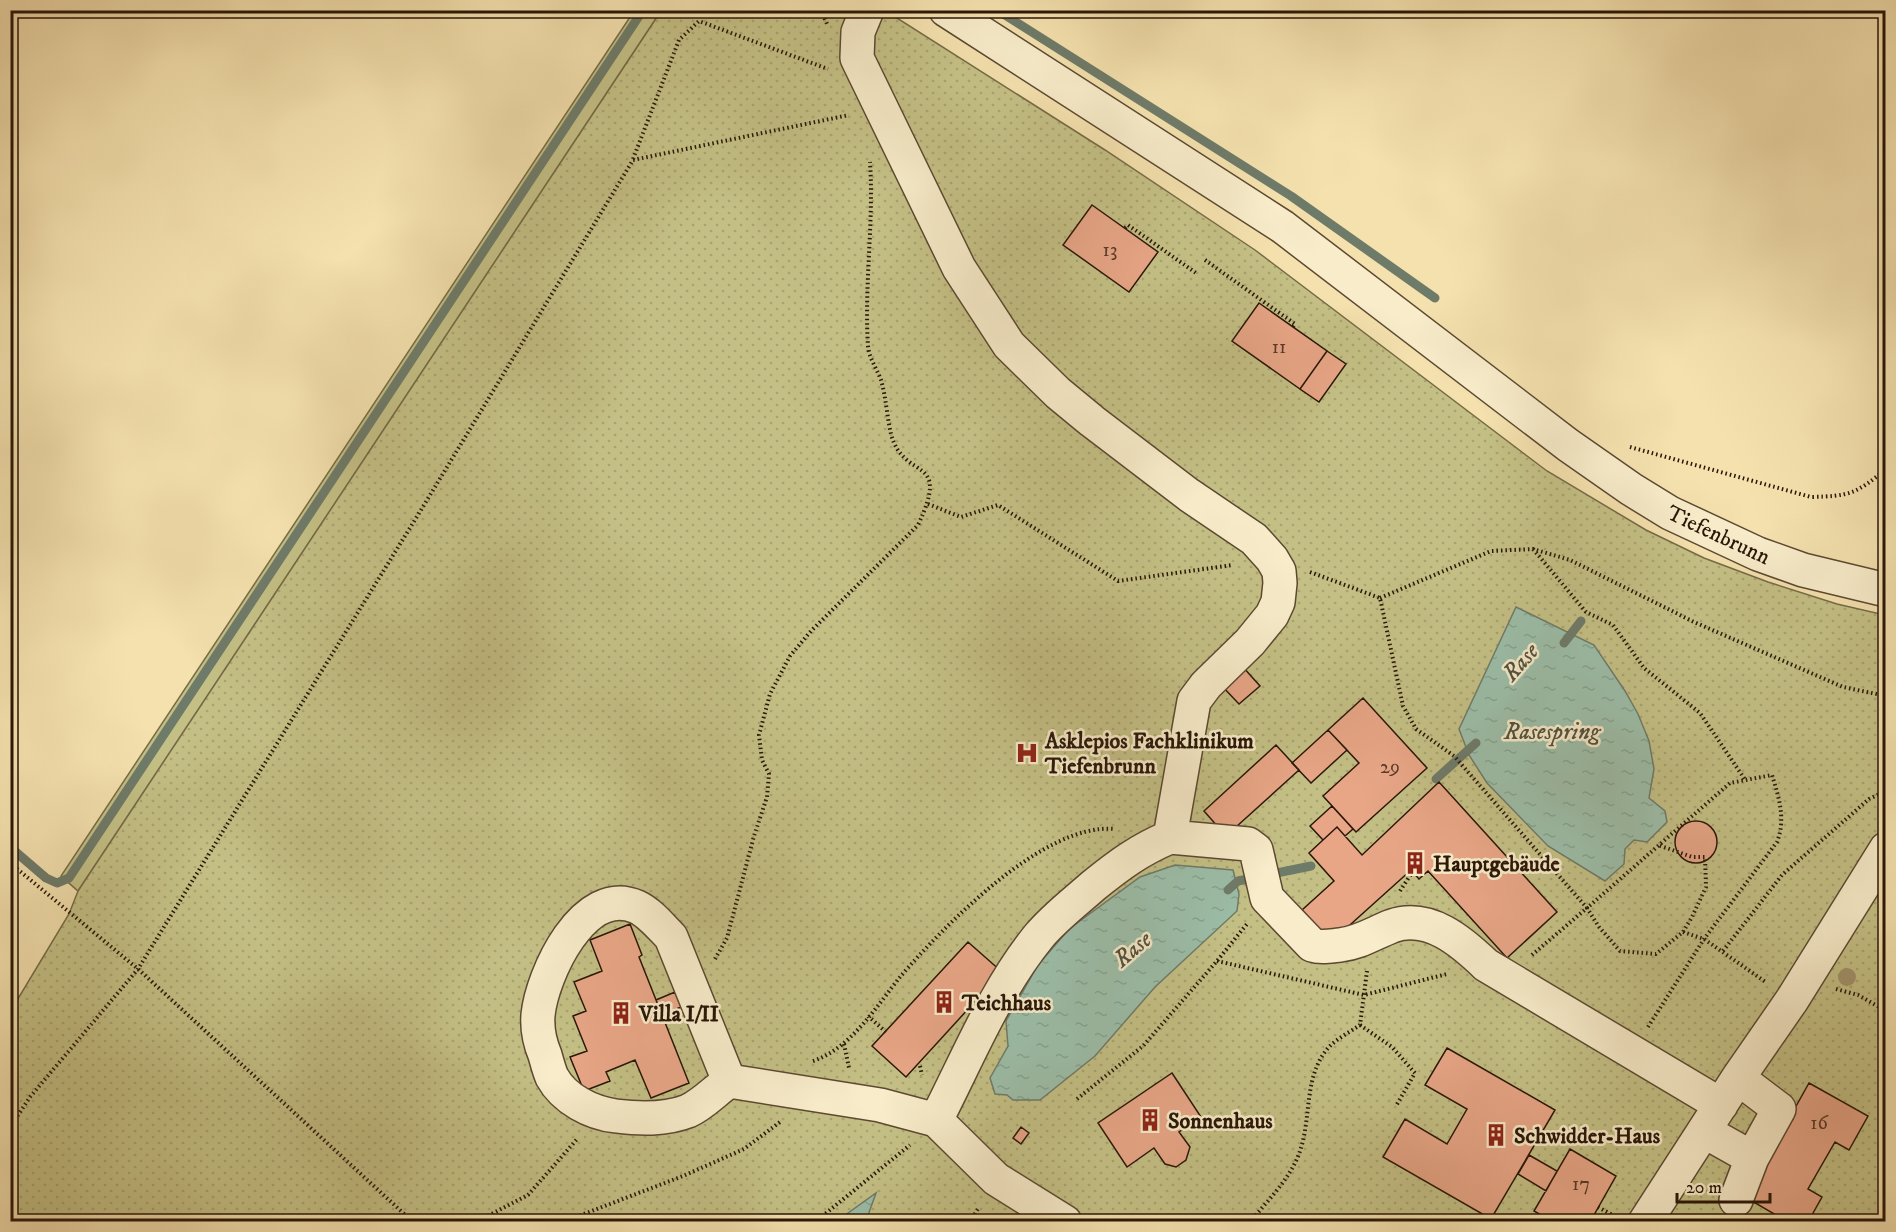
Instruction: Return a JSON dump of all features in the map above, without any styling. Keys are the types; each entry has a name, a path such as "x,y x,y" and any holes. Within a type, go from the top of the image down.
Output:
{"street":[{"path":"867,10 858,32 856,58 959,268 1009,345 1058,393 1092,420 1190,495 1254,539 1272,559 1279,571 1278,602 1272,615 1250,642 1194,701 1163,839"},
{"name":"Tiefenbrunn","path":"946,10 1283,227 1568,445 1631,489 1670,513 1758,554 1803,570 1886,590"},
{"path":"936,1120 987,1018 1016,969 1040,936 1063,911 1127,858 1163,839 1248,844 1256,850 1263,882 1307,942 1318,947 1350,944 1402,923 1422,924 1443,931 1462,943 1486,965 1721,1105 1779,1109 1752,1158 1736,1200"},
{"path":"1645,1221 1765,1042 1789,984 1886,849"},
{"path":"729,1081 671,938 655,920 636,907 615,904 594,911 578,925 561,949 544,985 538,1016 540,1043 552,1077 565,1094 594,1112 639,1119 664,1117 689,1110 729,1081 880,1105 936,1120 996,1179 1065,1221"},
{"path":"1721,1105 1752,1158"}],"path":[{"path":"10,1127 30,1097 138,969 427,500 633,160 679,40 699,21 828,69 833,78"},
{"path":"633,160 876,97"},
{"path":"686,977 707,969 720,954 728,938 754,836 767,797 769,774 762,759 759,735 770,694 790,656 804,639 918,525 928,504 932,484 926,472 903,457 892,437 881,381 868,349 870,154"},
{"path":"1125,228 1128,225 1196,273"},
{"path":"1205,260 1295,324 1293,327"},
{"path":"1629,447 1811,497 1842,496 1865,487 1886,469"},
{"path":"1879,475 1886,479"},
{"path":"928,504 961,517 998,505 1118,581 1272,559 1380,598 1491,551 1533,549 1570,560 1694,622 1843,687 1886,696"},
{"path":"1533,549 1586,612 1614,625 1644,668 1700,713 1746,781"},
{"path":"1380,598 1403,706 1416,729 1454,756 1463,766"},
{"path":"1631,1052 1704,939 1777,842 1782,830 1780,801 1772,776 1730,783 1658,845 1587,908 1599,927 1620,951 1656,954 1683,932 1706,887 1705,857 1692,857 1658,845"},
{"path":"1723,951 1782,875 1869,799 1886,792"},
{"path":"811,1062 844,1044 926,946 998,880 1036,853 1083,833 1110,828 1163,839"},
{"path":"10,863 138,969 413,1221"},
{"path":"1077,1099 1143,1046 1217,961 1263,882"},
{"path":"1683,932 1704,939 1789,984 1858,994 1886,1011"},
{"path":"1250,1221 1288,1176 1300,1150 1310,1092 1318,1062 1330,1046 1360,1025 1368,962"},
{"path":"868,1016 886,1032"},
{"path":"1360,1025 1392,1047 1415,1073 1396,1106"},
{"path":"563,1221 683,1176 744,1149 817,1095"},
{"path":"476,1221 528,1195 578,1138 594,1112"},
{"path":"815,1221 900,1155 936,1120"},
{"path":"1598,1207 1624,1221"},
{"path":"488,1216 491,1221"},
{"path":"1872,1221 1886,1219"}],"shaded area":[{"path":"634,11 661,11 78,891 61,876"},
{"name":"Asklepios Fachklinikum Tiefenbrunn","path":"661,11 886,11 1105,150 1255,250 1547,471 1646,530 1704,558 1837,604 1885,615 1885,1221 11,1221 10,1012 69,914 78,891"}],"water":[{"name":"Rasespring","path":"1516,607 1594,645 1625,691 1649,741 1654,769 1649,798 1665,811 1667,822 1647,842 1634,840 1625,849 1624,864 1605,881 1548,846 1487,783 1469,755 1459,729"},
{"path":"1175,865 1233,870 1239,894 1237,911 1155,987 1095,1056 1040,1100 1013,1100 1007,1095 995,1094 990,1078 1008,1046 1006,1021 1038,965 1069,929 1140,877"},
{"path":"876,1193 866,1221 837,1221"}],"building":[{"path":"1092,205 1158,252 1129,292 1063,245"},
{"path":"1259,303 1327,351 1300,389 1232,341"},
{"path":"1327,351 1346,364 1319,402 1300,389"},
{"path":"1242,666 1260,686 1239,704 1221,685"},
{"path":"1363,698 1427,768 1356,832 1323,796 1359,763 1328,730"},
{"path":"1328,730 1347,750 1311,783 1292,763"},
{"path":"1276,745 1299,770 1226,836 1204,811"},
{"name":"Hauptgebäude","path":"1439,782 1557,912 1507,958 1428,871 1419,879 1411,870 1331,942 1302,910 1334,881 1309,853 1337,827 1362,855"},
{"path":"1332,806 1353,829 1345,836 1337,827 1323,840 1310,826"},
{"path":"1696,821 1711,827 1717,842 1711,857 1696,863 1681,857 1675,842 1681,827"},
{"name":"Villa I/II","path":"630,924 642,955 639,957 689,1083 651,1098 635,1060 606,1072 610,1081 584,1091 570,1057 587,1051 573,1016 586,1011 574,982 602,971 590,940"},
{"name":"Teichhaus","path":"968,942 1002,972 906,1077 872,1046"},
{"path":"675,992 681,1007 662,1015 656,1000"},
{"name":"Schwidder-Haus","path":"1447,1048 1555,1110 1491,1219 1383,1157 1405,1119 1447,1144 1467,1109 1425,1085"},
{"name":"Sonnenhaus","path":"1172,1073 1201,1117 1179,1132 1190,1147 1186,1160 1176,1167 1165,1164 1154,1148 1127,1167 1098,1123"},
{"path":"1809,1083 1868,1116 1849,1150 1835,1142 1808,1189 1822,1197 1808,1222 1788,1222 1745,1197 1793,1119 1790,1117"},
{"path":"1021,1127 1029,1133 1021,1144 1013,1138"},
{"path":"1570,1149 1616,1176 1590,1222 1553,1222 1534,1211"},
{"path":"1529,1155 1557,1171 1546,1191 1518,1174"}],"waterway":[{"path":"10,847 46,878 57,883 69,878 643,10"},
{"path":"997,10 1291,196 1435,298"},
{"name":"Rase","path":"1564,643 1581,621"},
{"name":"Rase","path":"1436,779 1476,743"},
{"name":"Rase","path":"1228,890 1238,881 1311,866"}],"place":[{"name":"Asklepios Fachklinikum Tiefenbrunn","path":"1027,753"},
{"name":"Hauptgebäude","path":"1415,863"},
{"name":"Teichhaus","path":"944,1002"},
{"name":"Villa I/II","path":"621,1013"},
{"name":"Sonnenhaus","path":"1150,1120"},
{"name":"Schwidder-Haus","path":"1496,1135"}]}
